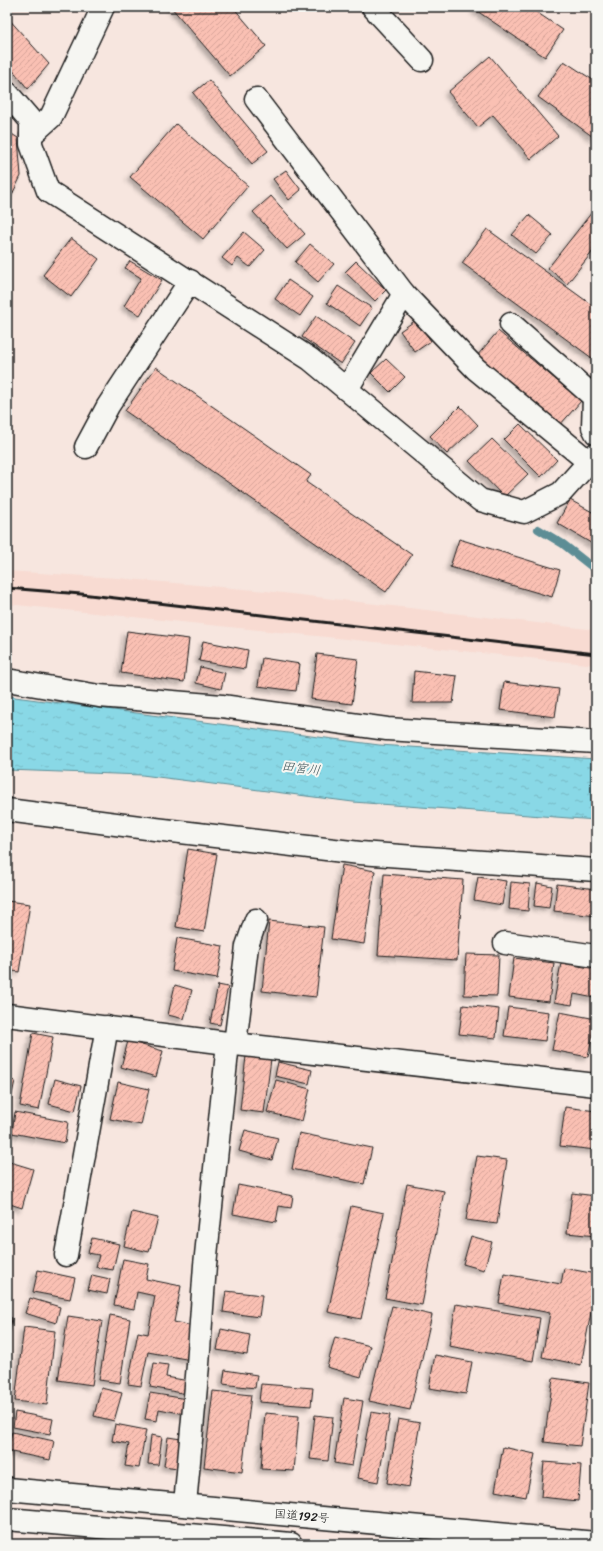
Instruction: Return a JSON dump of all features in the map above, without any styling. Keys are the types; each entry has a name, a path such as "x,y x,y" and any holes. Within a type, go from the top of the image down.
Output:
{"main road":[{"path":"31,135 51,117 103,7"},
{"path":"373,7 422,60"},
{"path":"7,93 31,121 31,144 48,190 310,359 480,500 524,512 561,493 592,458 476,368 404,294 256,99"},
{"path":"86,447 108,406 190,281"},
{"path":"347,389 404,294"},
{"path":"511,324 595,395 592,427 596,433"},
{"path":"7,680 99,696 222,706 387,729 596,742"},
{"path":"7,810 155,829 360,852 596,870"},
{"path":"185,1504 198,1365 205,1265 232,1044 247,946 256,920"},
{"path":"505,943 596,956"},
{"path":"7,1014 232,1044 596,1085"},
{"path":"66,1255 107,1028"},
{"name":"国道192号","path":"7,1489 185,1504 596,1543"},
{"path":"7,1518 178,1539 291,1544"}],"shaded area":[{"path":"7,571 117,578 266,591 596,630 596,665 7,604"}],"water":[{"name":"田宮川","path":"7,696 379,745 596,759 596,820 353,802 142,775 7,770"}],"building":[{"path":"171,7 233,7 266,46 230,76"},
{"path":"476,7 529,7 563,30 545,57 474,9"},
{"path":"7,17 49,64 28,89 7,63"},
{"path":"490,56 558,136 531,159 493,115 478,127 448,92"},
{"path":"564,61 596,82 596,139 538,97"},
{"path":"209,80 268,151 252,164 193,93"},
{"path":"176,124 248,186 203,239 130,177"},
{"path":"7,131 18,138 21,176 7,205"},
{"path":"286,170 301,190 289,200 273,179"},
{"path":"271,196 305,234 287,249 253,212"},
{"path":"596,207 596,253 593,251 567,284 548,268"},
{"path":"529,215 553,235 536,254 512,235"},
{"path":"487,229 596,308 596,361 462,263"},
{"path":"244,232 265,250 250,267 238,258 232,266 222,258"},
{"path":"71,238 99,259 71,297 43,275"},
{"path":"310,244 334,264 318,282 295,262"},
{"path":"130,261 162,280 140,315 124,306 141,278 125,268"},
{"path":"356,261 386,290 375,301 345,272"},
{"path":"288,280 313,297 300,316 275,299"},
{"path":"338,286 372,308 360,326 327,303"},
{"path":"316,316 355,343 341,364 302,337"},
{"path":"416,320 431,341 415,352 400,331"},
{"path":"498,331 581,401 560,425 477,356"},
{"path":"386,359 405,377 390,392 371,373"},
{"path":"156,367 311,475 306,482 412,555 386,592 125,411"},
{"path":"460,406 478,425 447,454 430,436"},
{"path":"520,424 557,460 541,477 504,440"},
{"path":"492,439 528,474 504,497 469,461"},
{"path":"570,500 596,514 596,546 557,523"},
{"path":"459,539 560,570 552,597 450,567"},
{"path":"127,631 189,639 184,682 121,673"},
{"path":"203,641 248,650 245,669 199,661"},
{"path":"317,654 358,659 352,704 311,699"},
{"path":"262,658 300,664 296,691 258,686"},
{"path":"200,667 225,673 221,689 196,683"},
{"path":"414,671 457,676 453,703 412,703"},
{"path":"504,682 559,689 555,717 500,710"},
{"path":"188,849 217,854 204,932 176,927"},
{"path":"342,865 375,871 364,944 331,939"},
{"path":"384,874 463,880 457,960 378,955"},
{"path":"478,877 506,881 502,905 474,900"},
{"path":"511,882 530,884 528,911 509,909"},
{"path":"537,883 552,886 549,908 534,906"},
{"path":"557,884 596,889 596,916 554,911"},
{"path":"7,901 30,904 19,972 7,970"},
{"path":"269,921 324,927 316,997 262,991"},
{"path":"177,938 223,946 217,979 172,971"},
{"path":"466,954 499,955 497,996 464,995"},
{"path":"514,958 554,963 549,1002 509,997"},
{"path":"561,963 596,969 596,988 594,998 574,994 572,1005 554,1002"},
{"path":"175,985 192,990 184,1019 168,1015"},
{"path":"218,985 228,987 220,1025 210,1023"},
{"path":"463,1005 499,1009 496,1038 459,1034"},
{"path":"508,1007 549,1012 545,1041 504,1036"},
{"path":"560,1012 596,1019 588,1057 552,1050"},
{"path":"33,1033 53,1037 39,1110 20,1106"},
{"path":"128,1041 163,1051 156,1077 121,1067"},
{"path":"246,1056 271,1059 264,1113 240,1110"},
{"path":"278,1062 312,1070 309,1084 275,1076"},
{"path":"7,1079 15,1081 7,1116"},
{"path":"55,1079 81,1086 75,1111 49,1104"},
{"path":"276,1080 310,1089 302,1121 267,1112"},
{"path":"118,1082 149,1089 141,1125 110,1119"},
{"path":"565,1107 596,1111 596,1150 560,1146"},
{"path":"15,1112 68,1122 65,1143 12,1133"},
{"path":"245,1130 278,1138 272,1160 239,1151"},
{"path":"299,1133 372,1148 364,1184 292,1169"},
{"path":"477,1156 507,1160 497,1224 466,1220"},
{"path":"10,1162 33,1169 22,1208 7,1203 7,1173"},
{"path":"407,1184 444,1191 422,1305 385,1298"},
{"path":"238,1185 293,1196 291,1208 279,1206 276,1222 233,1214"},
{"path":"572,1193 596,1196 596,1236 567,1233"},
{"path":"351,1206 384,1213 361,1319 328,1312"},
{"path":"132,1212 158,1218 149,1252 124,1246"},
{"path":"471,1236 492,1242 484,1270 463,1264"},
{"path":"92,1238 119,1244 113,1270 96,1267 99,1255 88,1253"},
{"path":"123,1259 149,1264 146,1279 181,1286 174,1322 197,1327 191,1360 148,1352 141,1386 128,1384 138,1332 148,1334 155,1296 137,1292 134,1309 114,1305"},
{"path":"564,1268 596,1274 596,1286 581,1365 542,1357 550,1313 499,1303 504,1274 561,1284"},
{"path":"38,1270 75,1278 70,1299 33,1292"},
{"path":"92,1275 110,1279 107,1294 88,1290"},
{"path":"226,1291 262,1295 259,1317 223,1312"},
{"path":"30,1298 60,1307 56,1323 25,1313"},
{"path":"456,1304 540,1318 533,1361 449,1346"},
{"path":"392,1306 432,1315 410,1410 369,1401"},
{"path":"110,1315 130,1319 120,1383 99,1380"},
{"path":"68,1316 102,1321 92,1385 58,1380"},
{"path":"7,1317 12,1318 7,1348"},
{"path":"24,1327 55,1331 47,1405 15,1401"},
{"path":"221,1329 250,1335 247,1355 217,1350"},
{"path":"335,1337 370,1346 361,1377 327,1367"},
{"path":"435,1355 472,1362 466,1394 429,1388"},
{"path":"154,1363 168,1365 166,1377 189,1381 187,1394 150,1387"},
{"path":"225,1370 257,1375 255,1388 223,1384"},
{"path":"553,1378 589,1383 580,1446 544,1442"},
{"path":"261,1384 313,1388 311,1406 259,1402"},
{"path":"101,1388 122,1393 114,1421 94,1416"},
{"path":"213,1391 251,1395 242,1472 204,1467"},
{"path":"150,1393 187,1399 185,1414 159,1409 157,1421 145,1419"},
{"path":"344,1398 363,1401 352,1466 334,1463"},
{"path":"15,1412 53,1419 50,1434 13,1427"},
{"path":"371,1412 390,1415 378,1482 358,1478"},
{"path":"265,1413 299,1416 294,1471 261,1469"},
{"path":"315,1415 333,1417 328,1461 310,1459"},
{"path":"398,1419 420,1423 409,1487 387,1483"},
{"path":"115,1424 146,1430 139,1468 125,1466 129,1444 112,1441"},
{"path":"12,1432 54,1441 50,1460 7,1451"},
{"path":"151,1435 162,1437 158,1465 148,1464"},
{"path":"168,1437 181,1439 177,1468 164,1466"},
{"path":"503,1447 535,1454 526,1497 495,1491"},
{"path":"544,1462 581,1465 578,1501 541,1497"}],"waterway":[{"path":"538,529 563,544 596,570"}],"railway":[{"path":"7,588 81,594 596,654"}]}
